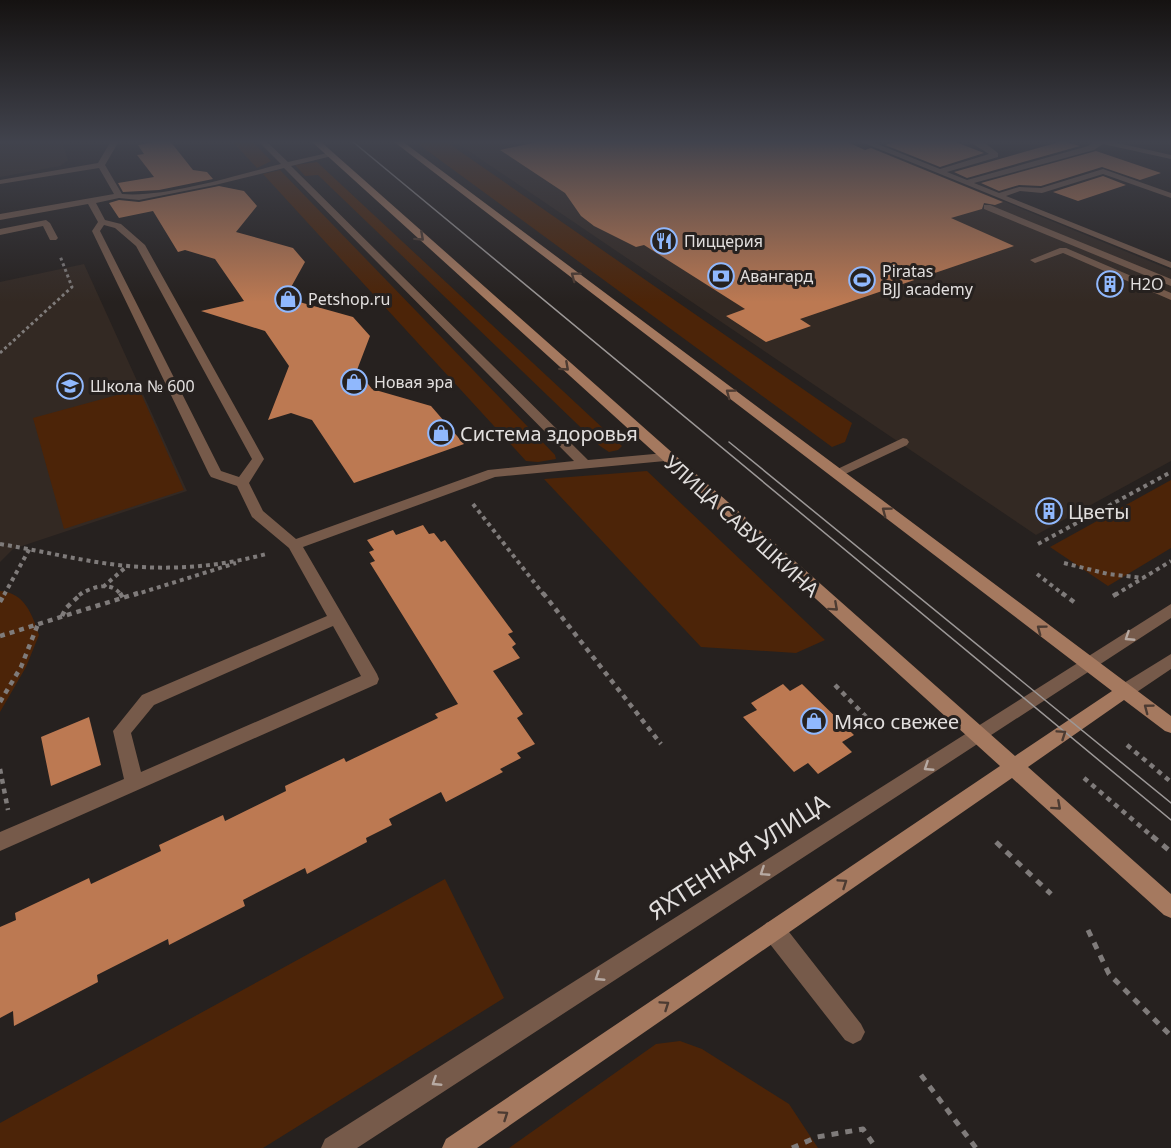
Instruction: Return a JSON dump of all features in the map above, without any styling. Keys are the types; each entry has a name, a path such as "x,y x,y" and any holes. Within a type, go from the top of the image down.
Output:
{"main road":[{"name":"УЛИЦА САВУШКИНА","path":"374,195 664,457 1171,908"},
{"path":"468,195 1171,726"},
{"path":"455,1148 1125,691"}],"street":[{"path":"0,217 120,196 140,198 157,195"},
{"path":"315,195 584,464"},
{"path":"993,195 1171,265"},
{"path":"997,196 1001,195"},
{"path":"91,202 102,222 118,226 140,245 258,459 242,483"},
{"path":"52,207 46,223 52,238"},
{"path":"987,207 1171,283"},
{"path":"6,839 371,679 294,545 257,514 242,483 216,474 96,231 102,222"},
{"path":"0,232 46,223"},
{"path":"1035,260 1063,250 1171,297"},
{"path":"836,473 903,442"},
{"path":"294,545 493,473 664,457"},
{"name":"ЯХТЕННАЯ УЛИЦА","path":"334,1148 1171,610"},
{"path":"134,783 122,731 148,700 337,618"},
{"path":"1125,691 1171,660"},
{"path":"774,931 853,1032"}],"path":[{"path":"0,353 72,287 52,238"},
{"path":"1038,544 1171,472"},
{"path":"459,485 662,744"},
{"path":"0,544 127,566 178,568 246,560"},
{"path":"0,636 294,545"},
{"path":"1,600 30,548"},
{"path":"1113,596 1171,561"},
{"path":"1064,563 1108,574 1144,578"},
{"path":"62,616 70,600 80,593 103,587 127,566"},
{"path":"1037,574 1078,605"},
{"path":"103,587 120,592 123,599"},
{"path":"0,702 21,667 39,623"},
{"path":"835,686 875,726"},
{"path":"1127,745 1171,782"},
{"path":"0,770 6,839"},
{"path":"1084,778 1171,852"},
{"path":"996,842 1051,894"},
{"path":"1088,930 1109,974 1171,1036"},
{"path":"921,1075 976,1148"},
{"path":"792,1148 817,1137 863,1129 876,1148"}],"shaded area":[{"path":"282,195 304,195 555,455 556,459 526,461"},
{"path":"338,195 352,195 622,446 618,450 609,452 600,446"},
{"path":"487,195 522,195 852,423 845,442 832,447"},
{"path":"533,195 987,195 1171,270 1171,461 1036,535"},
{"name":"Школа № 600","path":"84,264 187,491 13,549 0,562 0,282"},
{"path":"139,389 184,490 64,529 33,418"},
{"path":"647,471 825,640 796,653 701,647 544,479"},
{"path":"1171,480 1171,548 1108,586 1050,547"},
{"path":"0,591 21,600 30,612 39,635 26,667 0,712"},
{"path":"445,879 504,998 263,1148 0,1148 0,1123"},
{"path":"680,1041 702,1049 789,1104 818,1148 509,1148 656,1044"}],"building":[{"path":"176,195 247,195 257,206 236,232 293,248 305,262 285,298 353,317 370,336 357,370 372,389 431,406 464,444 354,483 312,420 291,413 268,420 289,366 265,331 201,311 244,301 215,259 185,250 178,252 153,211 119,218 109,203 119,200 139,202"},
{"path":"566,195 985,195 1003,202 995,205 984,203 982,209 951,218 1014,246 800,319 811,326 766,342 726,316 745,309 644,245 636,247 594,226 581,216"},
{"path":"1060,195 1097,195 1078,201"},
{"path":"423,525 429,534 434,533 441,542 445,540 513,632 508,634 516,644 512,647 520,658 493,671 523,714 517,718 535,744 517,753 521,758 500,769 503,772 446,802 441,792 389,819 392,825 366,838 367,842 307,874 305,868 243,900 245,906 169,945 168,939 97,975 98,982 14,1026 13,1011 0,1018 0,927 16,920 15,913 89,878 91,884 161,851 159,845 223,815 225,821 286,791 285,786 344,758 346,762 438,718 435,714 458,704 370,563 375,561 369,552 374,550 367,540 393,530 396,535"},
{"path":"783,684 790,691 802,684 854,735 842,742 852,752 818,774 808,763 794,772 743,717 757,710 751,703"},
{"path":"89,717 101,765 51,786 41,737"}],"tram line":[{"path":"417,195 1171,820"},
{"path":"729,442 1171,803"}],"place":[{"name":"Пиццерия","path":"664,241"},
{"name":"Авангард","path":"721,276"},
{"name":"Piratas BJJ academy","path":"862,280"},
{"name":"H2O","path":"1110,284"},
{"name":"Petshop.ru","path":"288,299"},
{"name":"Новая эра","path":"354,382"},
{"name":"Школа № 600","path":"70,386"},
{"name":"Cистема здоровья","path":"441,433"},
{"name":"Цветы","path":"1049,511"},
{"name":"Мясо свежее","path":"814,721"}]}
